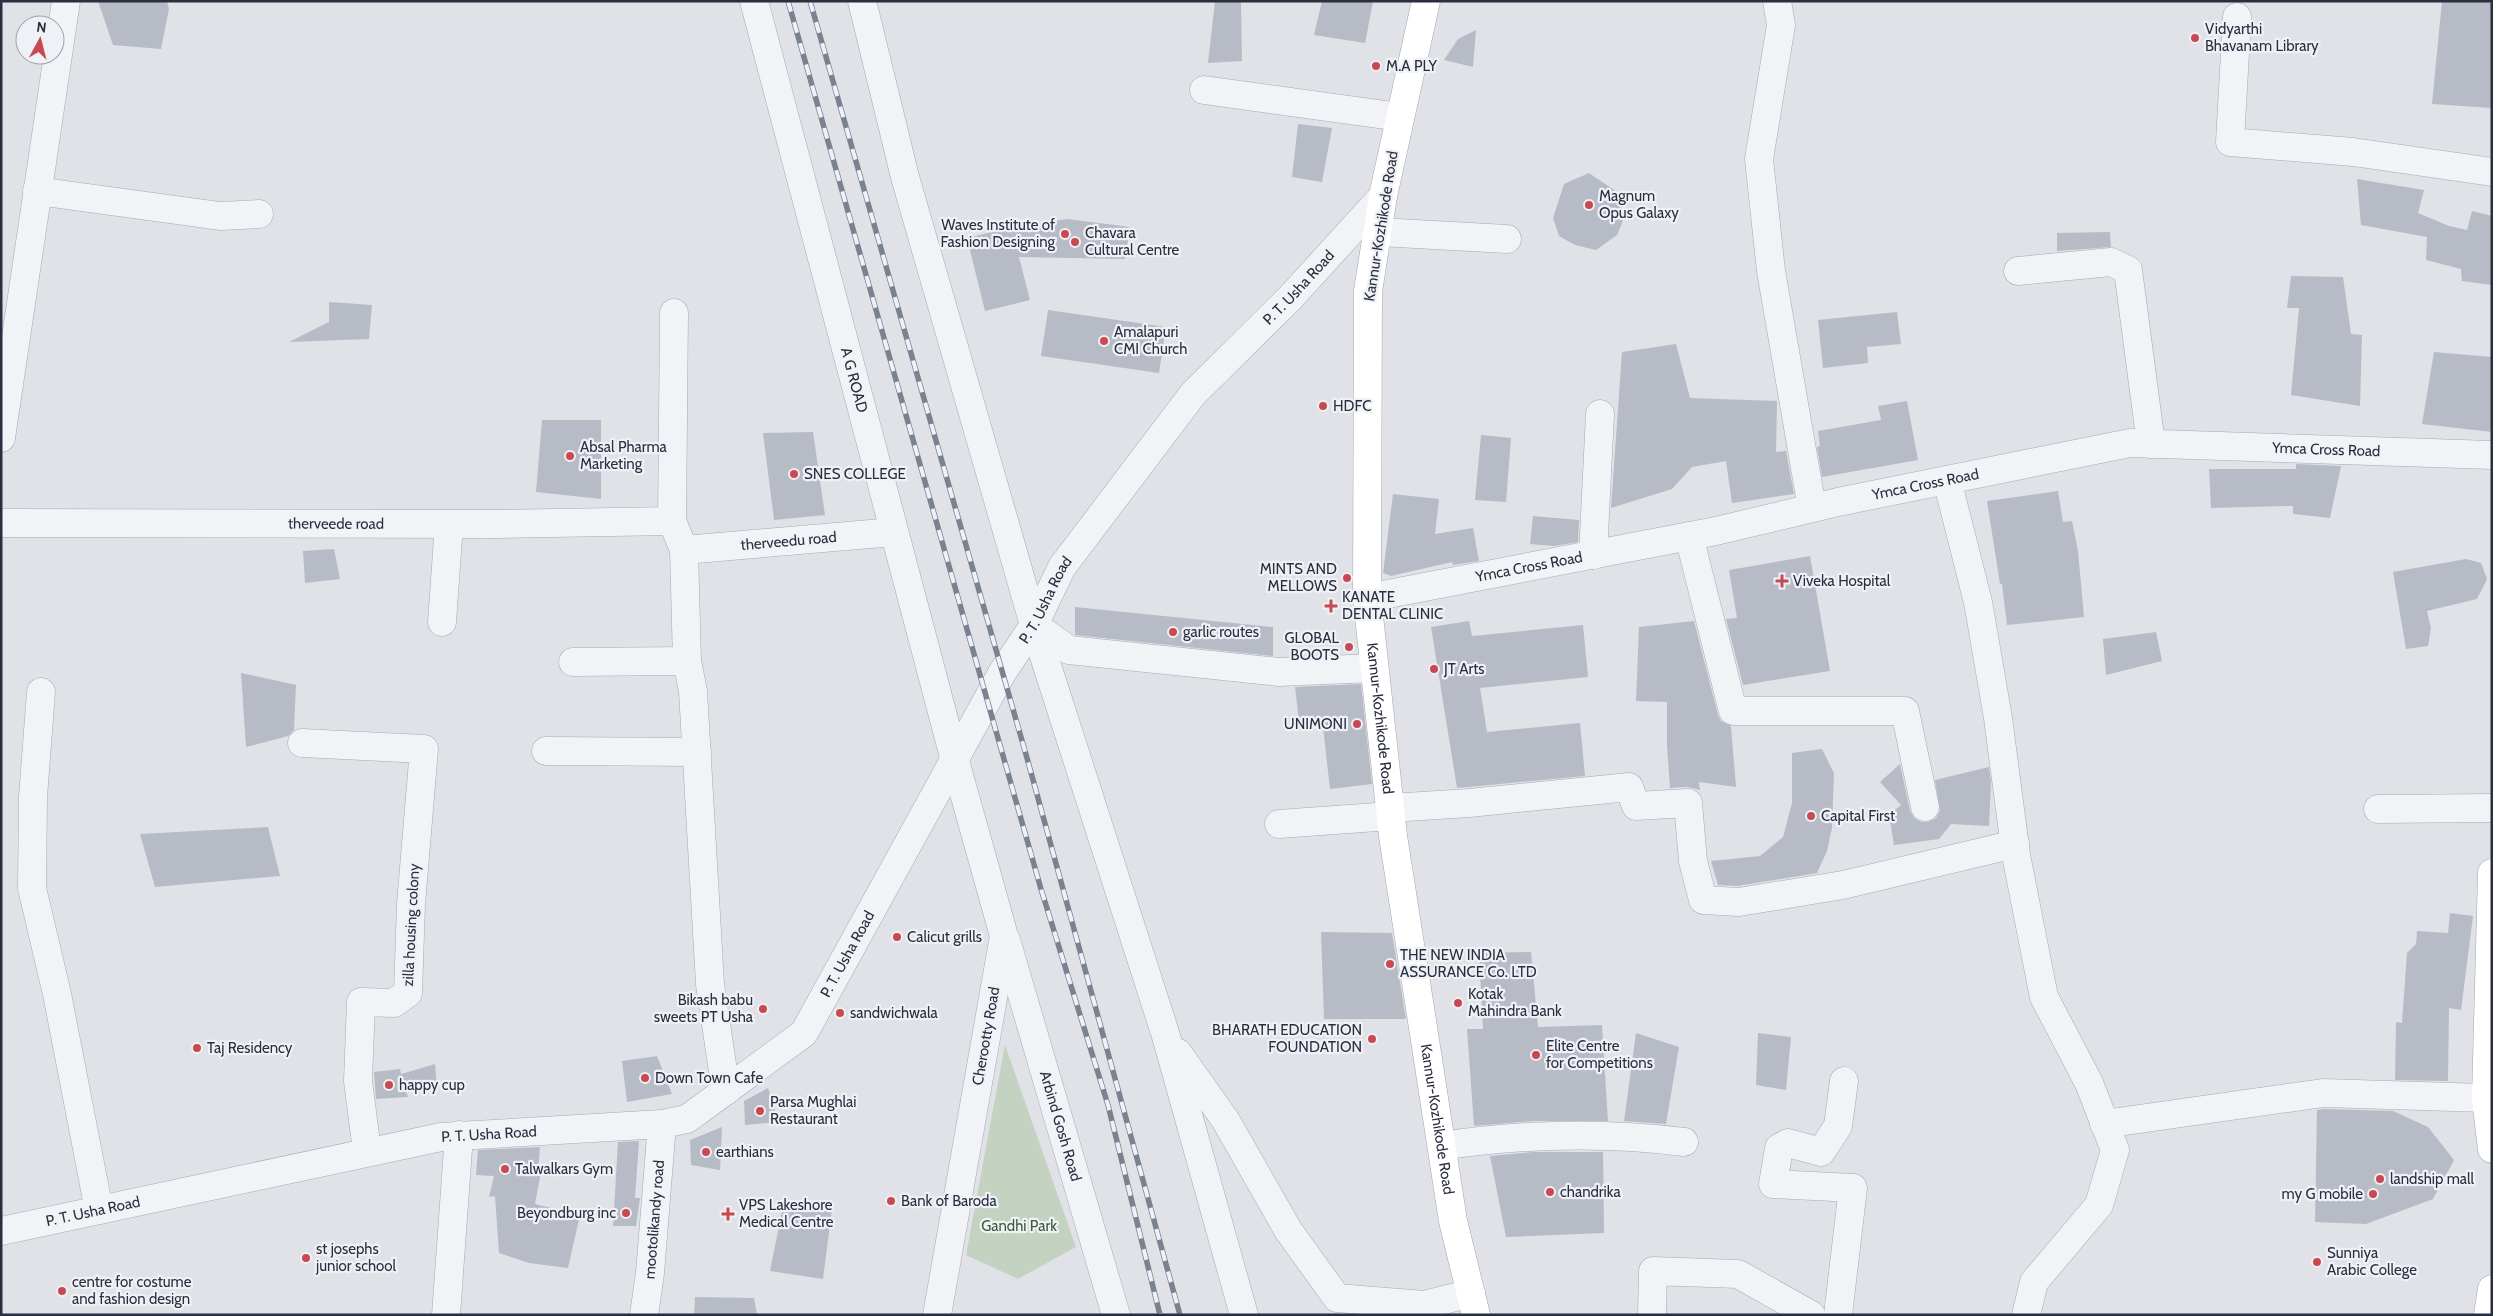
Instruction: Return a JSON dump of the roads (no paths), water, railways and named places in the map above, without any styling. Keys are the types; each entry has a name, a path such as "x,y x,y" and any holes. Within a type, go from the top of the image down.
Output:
{"main road":[{"name":"Kannur-Kozhikode Road","path":"1426,1 1383,196 1379,232 1368,292 1367,598 1391,812 1454,1221 1473,1304"},
{"path":"2492,873 2488,1092 2492,1149"},
{"path":"2488,1315 2492,1288"}],"street":[{"path":"1,438 66,1"},
{"name":"A G ROAD","path":"754,1 954,761"},
{"path":"862,1 905,177 1034,625 1166,1036 1244,1315"},
{"path":"1777,1 1781,25 1759,159 1771,271 1812,508"},
{"path":"2237,17 2230,142 2353,152 2492,172"},
{"path":"1204,90 1400,117"},
{"path":"37,191 220,216 258,214"},
{"name":"P. T. Usha Road","path":"1,1231 441,1136 662,1124 687,1119 804,1033 1002,673 1034,625 1062,567 1193,394 1290,298 1383,196"},
{"path":"1379,232 1507,239"},
{"path":"2018,271 2111,262 2128,270 2151,444"},
{"path":"674,313 672,521 684,550 687,661 693,691 710,984 726,1091"},
{"path":"1592,555 1600,414"},
{"name":"Ymca Cross Road","path":"1367,598 1689,536 1812,508 2130,443 2492,455"},
{"path":"1947,480 1978,602 1998,718 2015,844 2044,997 2089,1083 2115,1150 2098,1205 2034,1282 2026,1315"},
{"name":"therveede road","path":"1,523 450,524 672,521"},
{"path":"442,622 450,524"},
{"name":"therveedu road","path":"684,550 894,532"},
{"path":"1689,536 1734,711 1905,710 1924,807"},
{"path":"1034,625 1069,650 1279,672 1374,668"},
{"path":"573,662 687,661"},
{"path":"41,692 33,797 32,888 57,994 99,1210"},
{"name":"zilla housing colony","path":"302,743 424,749 411,904 408,994 394,1003 361,1002 358,1081 367,1151"},
{"path":"546,752 697,752"},
{"name":"Cherootty Road","path":"937,1315 1004,936 954,761"},
{"path":"1279,824 1469,802 1629,787 1636,806 1688,803 1692,862 1703,900 1739,902 1844,886 2015,844"},
{"path":"2378,809 2492,808"},
{"name":"Arbind Gosh Road","path":"1004,936 1116,1315"},
{"path":"1166,1036 1226,1121 1288,1230 1337,1298 1424,1305 1473,1304"},
{"path":"1838,1315 1853,1188 1773,1184 1779,1148 1788,1143 1821,1152 1838,1126 1844,1081"},
{"path":"2104,1124 2323,1093 2488,1092"},
{"name":"mootolikandy road","path":"644,1315 650,1273 662,1124"},
{"path":"446,1315 458,1135"},
{"path":"1442,1146 1491,1139 1637,1136 1684,1142"},
{"path":"1652,1315 1653,1272 1738,1274 1811,1315"}],"railway":[{"path":"788,1 1041,889 1108,1105 1160,1315"},
{"path":"810,1 1027,758 1180,1315"}],"place":[{"name":"Vidyarthi Bhavanam Library","path":"2195,38"},
{"name":"M.A PLY","path":"1376,66"},
{"name":"Magnum Opus Galaxy","path":"1589,205"},
{"name":"Waves Institute of Fashion Designing","path":"1065,234"},
{"name":"Chavara Cultural Centre","path":"1075,242"},
{"name":"Amalapuri CMI Church","path":"1104,341"},
{"name":"HDFC","path":"1323,406"},
{"name":"Absal Pharma Marketing","path":"570,456"},
{"name":"SNES COLLEGE","path":"794,474"},
{"name":"MINTS AND MELLOWS","path":"1347,578"},
{"name":"Viveka Hospital","path":"1782,581"},
{"name":"KANATE DENTAL CLINIC","path":"1331,606"},
{"name":"garlic routes","path":"1173,632"},
{"name":"GLOBAL BOOTS","path":"1349,647"},
{"name":"JT Arts","path":"1434,669"},
{"name":"UNIMONI","path":"1357,724"},
{"name":"Capital First","path":"1811,816"},
{"name":"Calicut grills","path":"897,937"},
{"name":"THE NEW INDIA ASSURANCE Co. LTD","path":"1390,964"},
{"name":"Kotak Mahindra Bank","path":"1458,1003"},
{"name":"Bikash babu sweets PT Usha","path":"763,1009"},
{"name":"sandwichwala","path":"840,1013"},
{"name":"BHARATH EDUCATION FOUNDATION","path":"1372,1039"},
{"name":"Taj Residency","path":"197,1048"},
{"name":"Elite Centre for Competitions","path":"1536,1055"},
{"name":"Down Town Cafe","path":"645,1078"},
{"name":"happy cup","path":"389,1085"},
{"name":"Parsa Mughlai Restaurant","path":"760,1111"},
{"name":"earthians","path":"706,1152"},
{"name":"Talwalkars Gym","path":"505,1169"},
{"name":"landship mall","path":"2380,1179"},
{"name":"chandrika","path":"1550,1192"},
{"name":"my G mobile","path":"2373,1194"},
{"name":"Bank of Baroda","path":"891,1201"},
{"name":"Beyondburg inc","path":"626,1213"},
{"name":"VPS Lakeshore Medical Centre","path":"728,1214"},
{"name":"st josephs junior school","path":"306,1258"},
{"name":"Sunniya Arabic College","path":"2317,1262"},
{"name":"centre for costume and fashion design","path":"62,1291"}],"park label":[{"name":"Gandhi Park","path":"1019,1226"}]}
